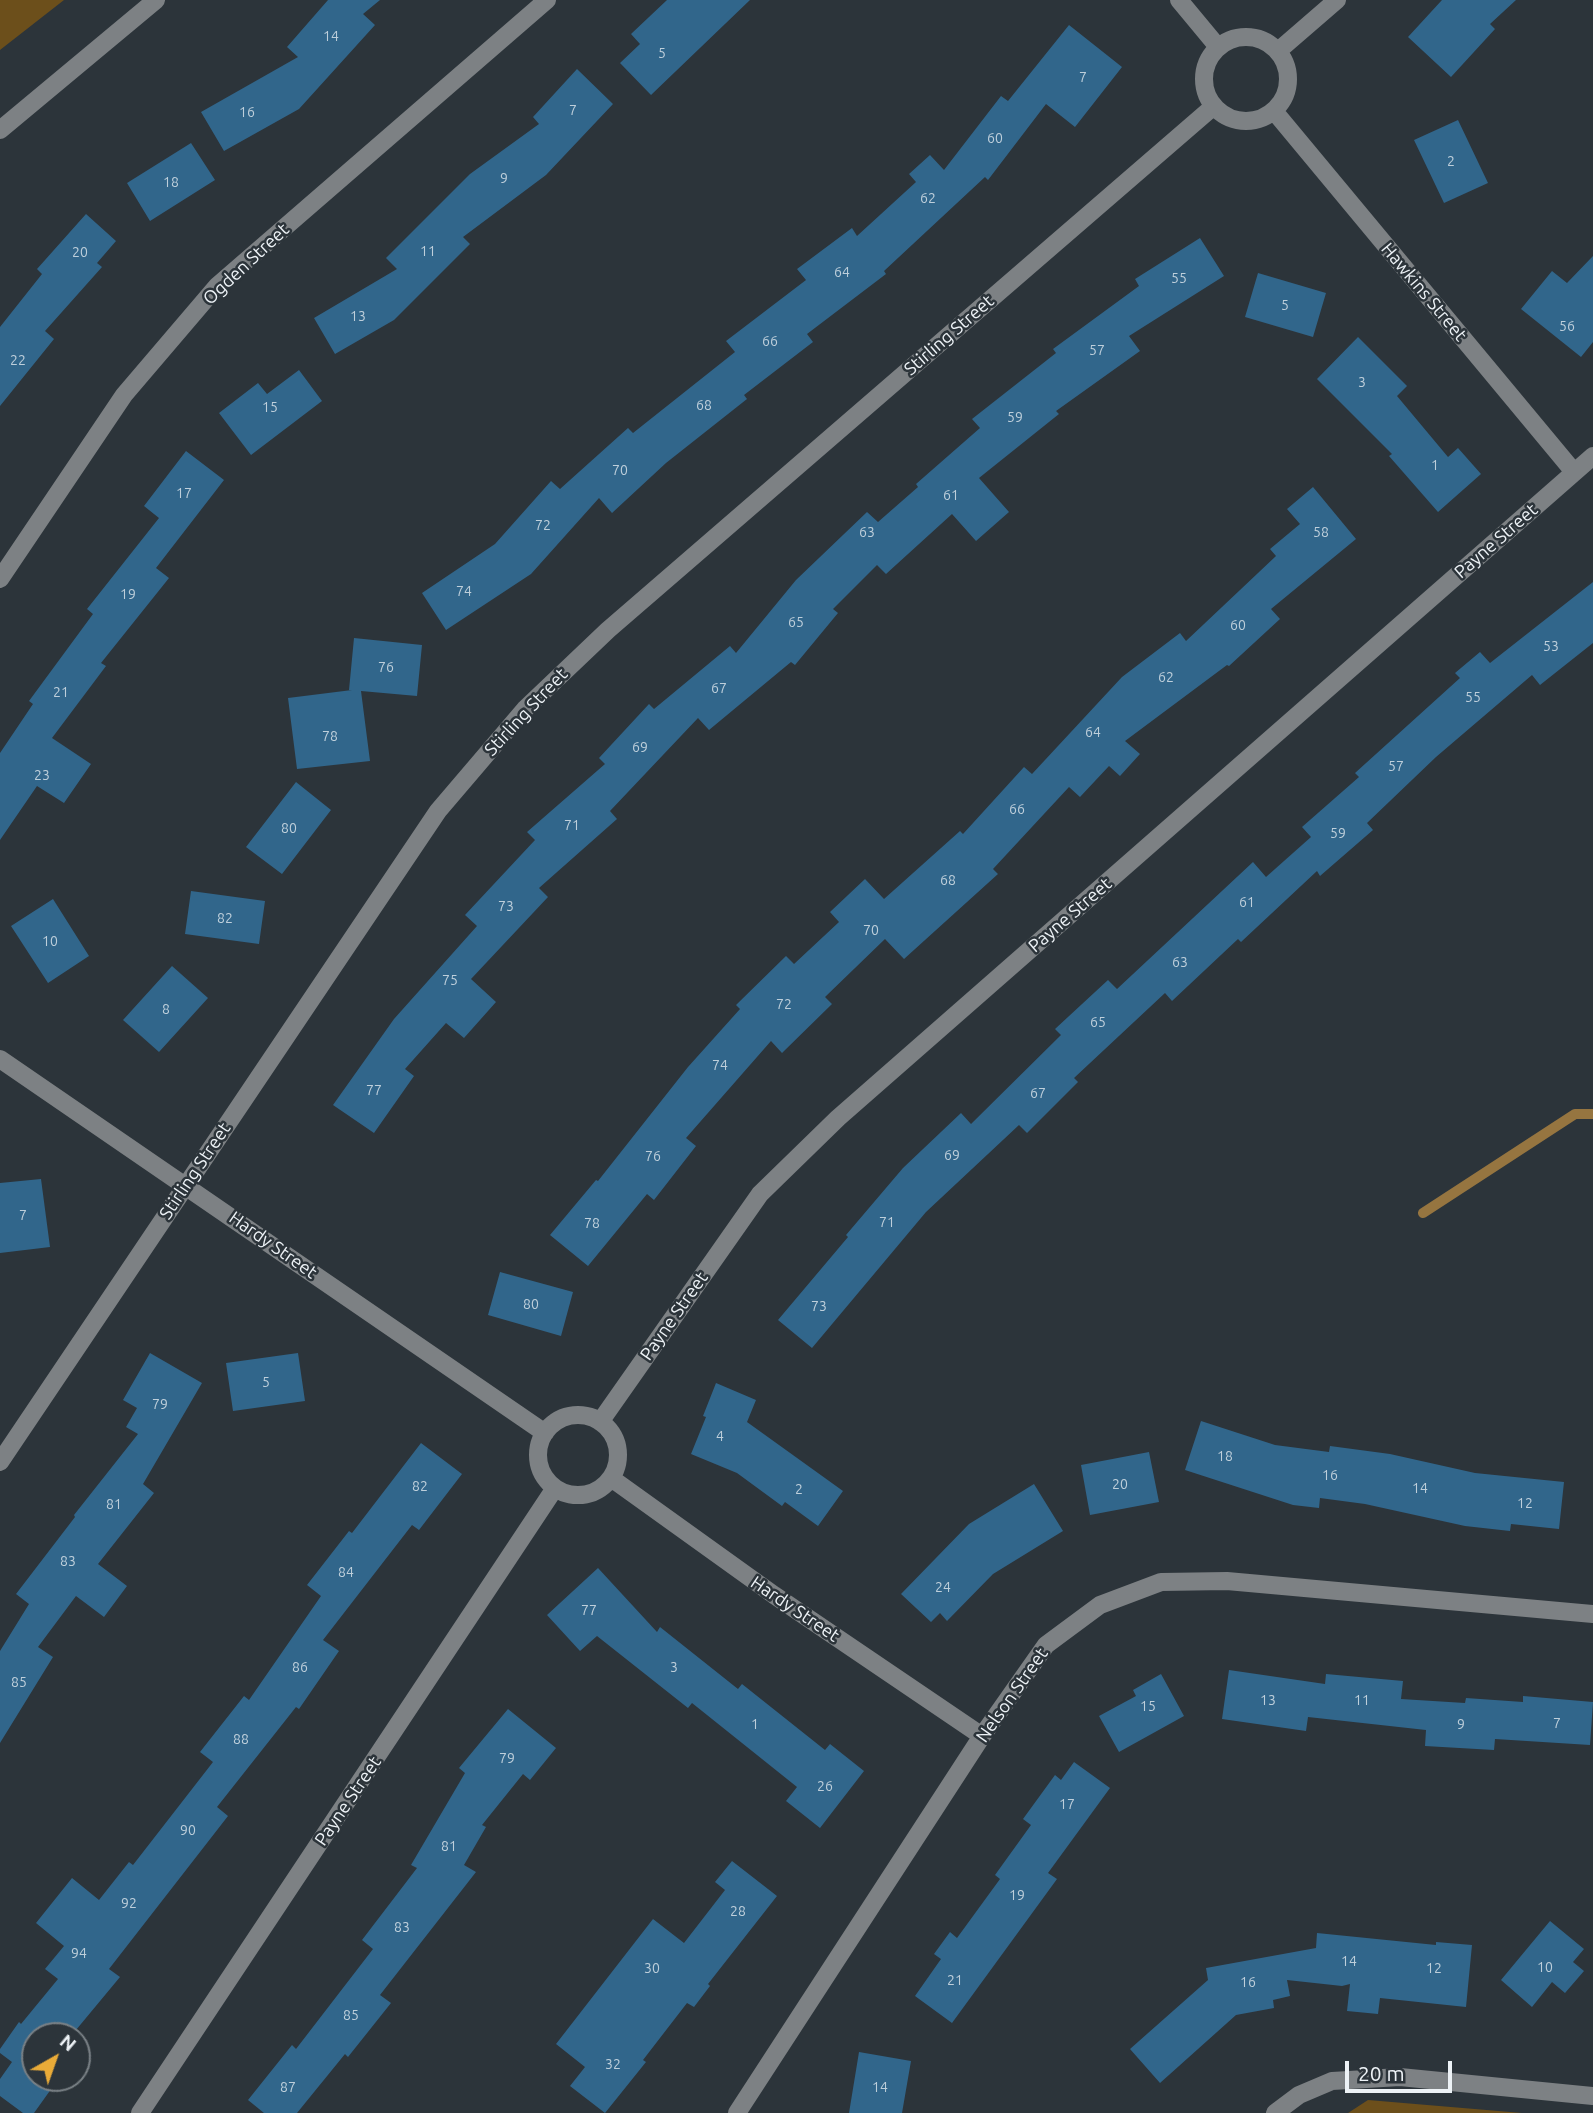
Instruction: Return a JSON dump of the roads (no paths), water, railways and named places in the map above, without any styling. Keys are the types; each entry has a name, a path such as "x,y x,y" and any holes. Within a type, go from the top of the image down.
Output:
{"street":[{"path":"0,130 156,0"},
{"name":"Ogden Street","path":"0,579 124,395 217,286 547,0"},
{"path":"1180,0 1219,47"},
{"path":"1278,51 1337,0"},
{"path":"1242,37 1256,38 1278,51 1289,75 1283,101 1274,111 1263,118 1237,120 1224,115 1214,106 1207,95 1205,69 1210,57 1219,47 1242,37"},
{"name":"Stirling Street","path":"0,1462 438,811 525,709 608,630 1214,106"},
{"name":"Hawkins Street","path":"1274,111 1574,472"},
{"name":"Payne Street","path":"600,1422 760,1194 838,1118 1593,456"},
{"name":"Hardy Street","path":"0,1059 545,1433"},
{"path":"589,1417 600,1422 610,1431 618,1454 611,1478 591,1493 579,1495 555,1488 541,1469 538,1457 545,1433 564,1418 589,1417"},
{"name":"Hardy Street","path":"611,1478 774,1595 982,1736"},
{"name":"Payne Street","path":"140,2113 555,1488"},
{"name":"Nelson Street","path":"739,2112 982,1736 1046,1645 1100,1605 1161,1582 1227,1581 1593,1614"},
{"path":"1275,2113 1299,2095 1332,2081 1373,2078 1400,2077 1593,2096"}],"waterway":[{"path":"1423,1213 1575,1114 1593,1114"}]}
